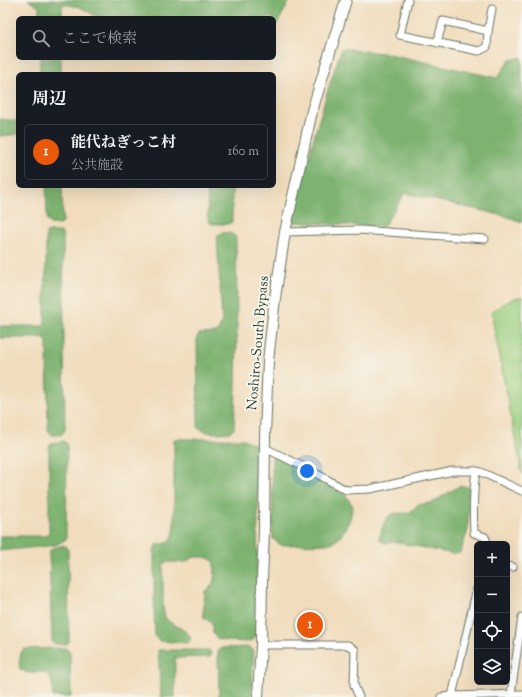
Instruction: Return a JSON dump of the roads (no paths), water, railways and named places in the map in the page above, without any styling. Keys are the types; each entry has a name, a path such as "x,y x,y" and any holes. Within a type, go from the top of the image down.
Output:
{"highway":[{"name":"Noshiro-South Bypass","path":"258,697 261,645 268,361 275,298 286,232 312,111 346,0"}],"street":[{"path":"408,0 400,35 479,52 487,48 492,9"},
{"path":"437,43 443,21 488,32"},
{"path":"286,232 354,230 485,239"},
{"path":"265,448 346,490 370,489 453,471 476,471 522,491"},
{"path":"476,471 474,483 474,532 485,537 487,541"},
{"path":"452,696 474,601"},
{"path":"511,694 522,617"},
{"path":"261,645 348,645 355,650 354,685 359,697"},
{"path":"442,697 522,694"}],"place":[{"name":"能代ねぎっこ村","path":"310,625"}]}
